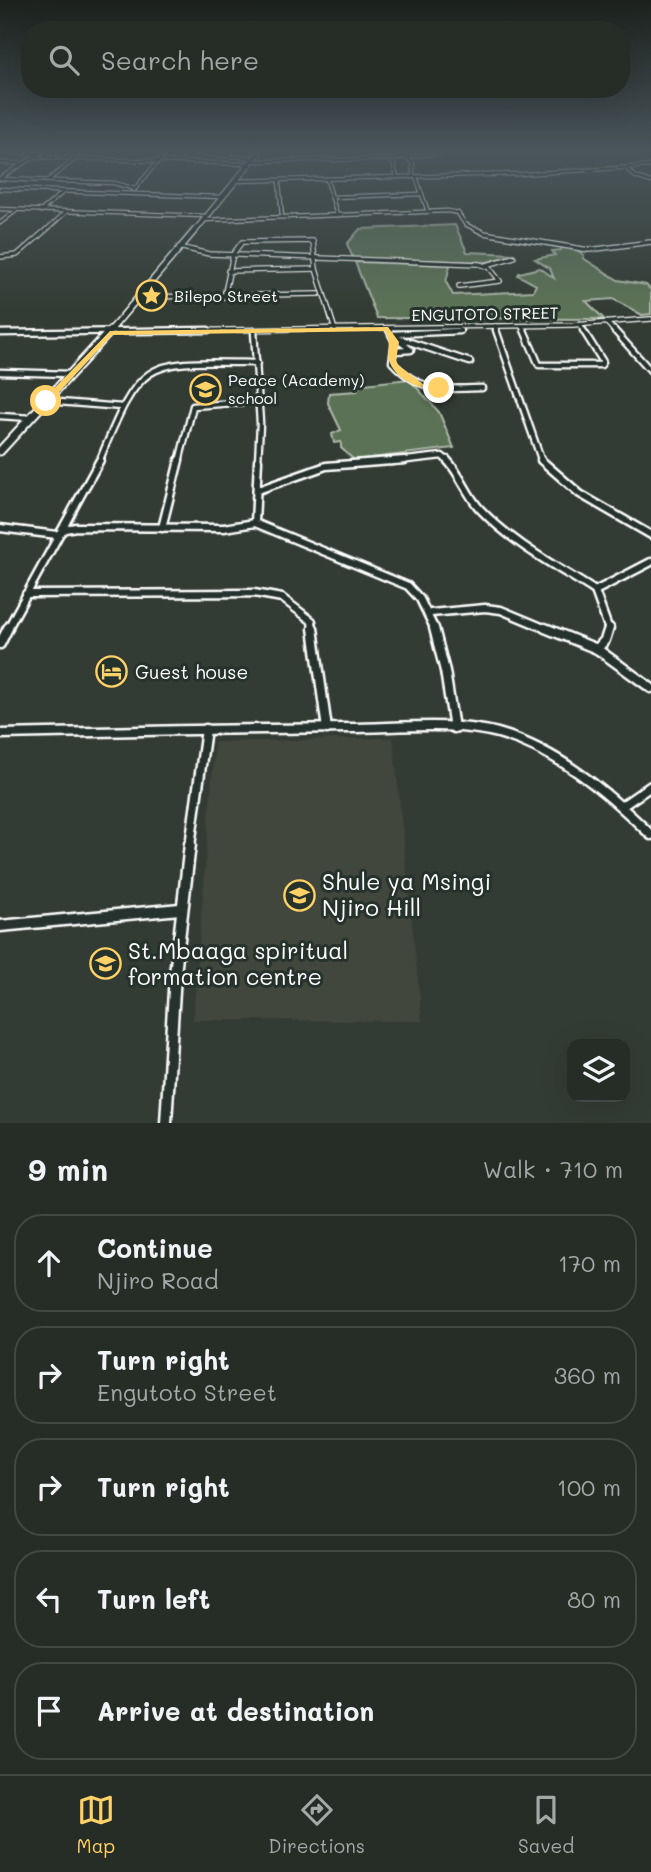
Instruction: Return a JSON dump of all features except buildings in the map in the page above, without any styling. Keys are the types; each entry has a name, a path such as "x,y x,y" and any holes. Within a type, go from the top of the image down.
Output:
{"street":[{"path":"41,211 49,204"},
{"path":"0,451 110,333 215,204"},
{"path":"281,204 282,217"},
{"path":"335,204 337,215"},
{"path":"425,204 428,212"},
{"path":"0,209 204,218 454,212 469,227 484,233 589,250 651,242"},
{"path":"0,223 17,210"},
{"path":"0,257 17,255 65,212"},
{"path":"223,297 233,254 246,240 305,239 315,243 316,269 335,330"},
{"path":"178,247 201,253 486,265 514,257"},
{"path":"459,286 499,281 486,265"},
{"path":"228,271 316,269"},
{"path":"141,297 319,294"},
{"name":"ENGUTOTO STREET","path":"0,333 335,330 391,334 651,319"},
{"path":"607,323 651,371"},
{"path":"522,326 539,365 604,364 580,325"},
{"path":"495,326 542,463 580,494 651,535"},
{"path":"254,331 260,401 255,523"},
{"path":"391,334 460,331"},
{"path":"391,334 395,351 392,360 395,366 421,387 482,388"},
{"path":"391,334 411,350 395,351"},
{"path":"391,334 470,362"},
{"path":"0,644 57,535 92,478 122,407 143,377 162,366 257,363"},
{"path":"0,372 71,374"},
{"path":"46,401 122,407"},
{"path":"162,528 192,407 198,403 260,401"},
{"path":"0,416 31,418"},
{"path":"258,490 326,466 442,456 454,468 470,496 489,517 595,592 610,629 607,639 597,649"},
{"path":"0,528 57,535 65,529 76,527 224,528 255,523 408,586 420,596 430,613 454,728"},
{"path":"595,592 651,562"},
{"path":"26,594 229,592 282,598 312,621 327,729"},
{"path":"430,613 485,608 501,611 597,649 651,688"},
{"path":"166,1123 167,1045 180,909 206,729"},
{"path":"0,734 206,729 488,730 551,755 622,806 651,835"},
{"path":"622,806 651,786"},
{"path":"0,926 180,909"}],"shaded area":[{"path":"393,738 422,1021 193,1020 215,742"}],"green space":[{"path":"455,225 467,252 515,254 487,262 353,258 347,244 360,229"},
{"path":"562,246 574,248 584,255 583,258 618,280 646,285 651,290 651,314 642,315 613,299 586,301 604,319 377,318 355,262 450,265 446,282 453,295 533,291 536,285 518,275 519,273 540,268 554,278 550,269 535,259 555,255 552,251 561,250"},
{"path":"409,379 439,412 454,448 354,460 341,448 341,442 334,443 332,434 341,430 328,403 329,393 357,391 355,385"}],"place":[{"name":"Bilepo Street","path":"151,296"},
{"name":"Peace (Academy) school","path":"205,389"},
{"name":"Guest house","path":"112,672"},
{"name":"Shule ya Msingi Njiro Hill","path":"299,895"},
{"name":"St.Mbaaga spiritual formation centre","path":"105,964"}],"route":[{"path":"46,401 110,333 388,329 395,342 392,360 395,366 417,385 439,388"}]}
